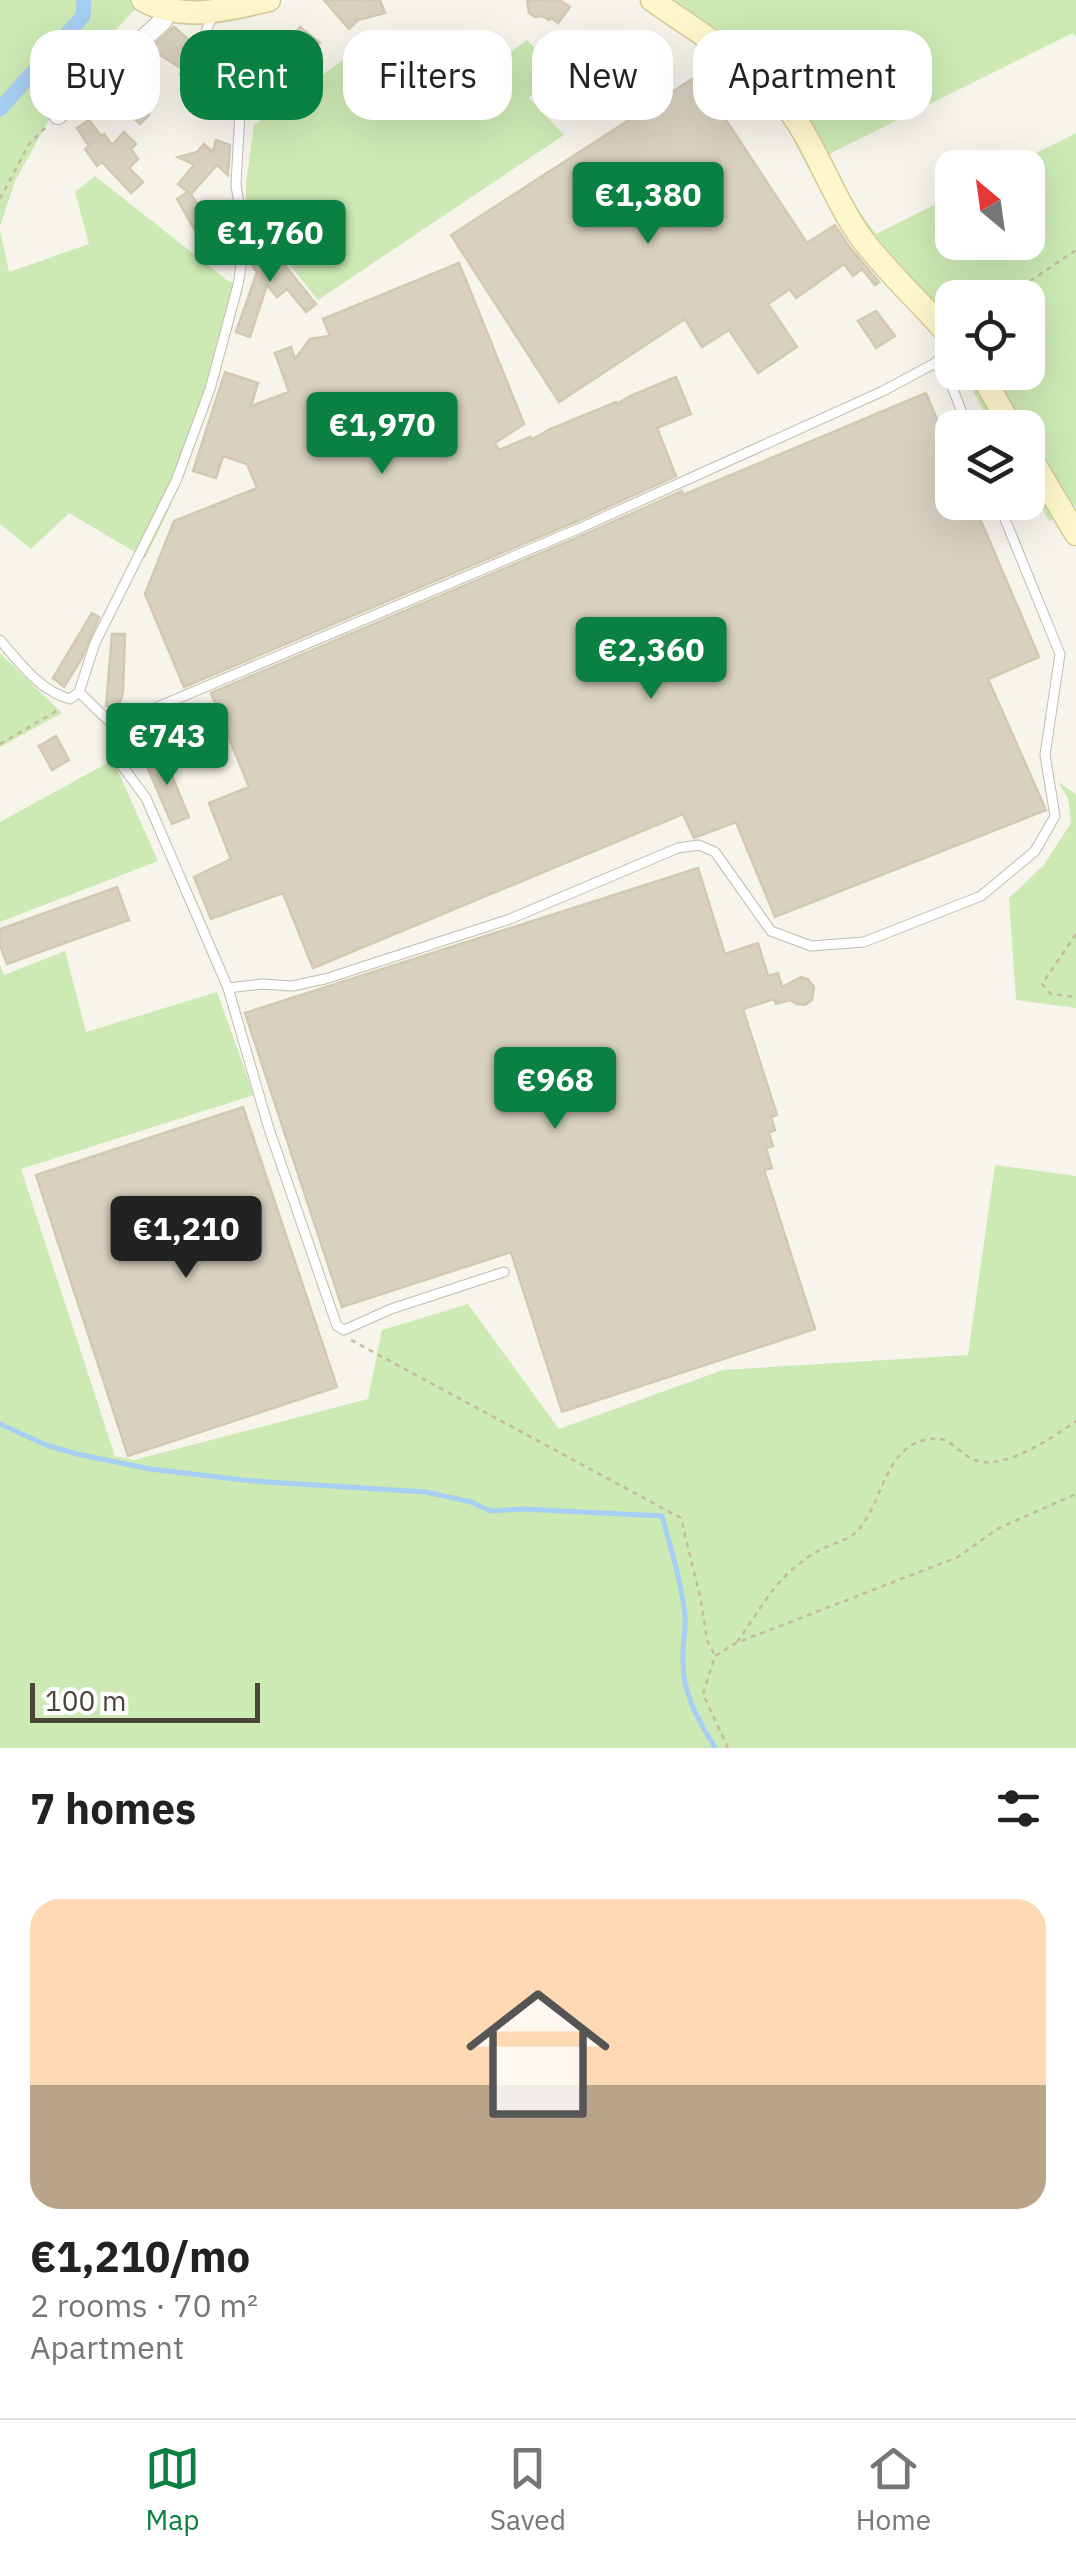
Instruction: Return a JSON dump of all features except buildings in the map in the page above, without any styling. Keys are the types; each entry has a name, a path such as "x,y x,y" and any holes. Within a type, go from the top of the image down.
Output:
{"street":[{"path":"143,0 168,11 269,0"},
{"path":"652,0 748,68 783,101 860,235 935,319"},
{"path":"153,30 168,11"},
{"path":"1045,482 1076,534"}],"lane":[{"path":"75,695 96,643 176,481 210,389 238,285 242,260 236,185 238,92 204,39 217,6"},
{"path":"116,728 134,716 578,530 883,391 934,362 951,384 961,410"},
{"path":"228,988 292,986 325,979 510,919 678,848 698,845 714,852 771,931 811,946 864,942 981,896 1034,851 1056,816 1045,755 1060,654 1005,520"},
{"path":"0,640 42,685 57,696 75,695 116,728 117,759 146,798 228,988 269,1129 337,1326 344,1330 391,1308 504,1272"}],"path":[{"path":"0,198 29,144 54,120"},
{"path":"1032,280 1076,250"},
{"path":"0,744 54,713 75,695"},
{"path":"1076,934 1042,984 1050,994 1076,998"},
{"path":"350,1340 681,1518 702,1601 707,1640 715,1656"},
{"path":"736,1643 795,1566 820,1549 846,1542 861,1528 883,1480 902,1453 921,1440 945,1438 980,1462 998,1462 1032,1448 1076,1421"},
{"path":"728,1748 704,1694 715,1656 736,1643 958,1556 997,1529 1076,1494"}],"green space":[{"path":"0,0 159,0 133,11 116,30 30,30 30,120 49,120 15,181 0,226"},
{"path":"639,0 1076,0 1076,37 1073,33 932,103 932,30 693,30 693,37"},
{"path":"527,40 532,45 529,98 532,120 550,120 564,135 318,300 261,229 246,240 246,183 254,125 261,120 323,120 323,74 343,60 343,120 512,120 512,51"},
{"path":"783,120 898,120 827,155 876,234 935,204 935,260 1045,260 1042,150 1076,133 1076,505 1049,521 1045,514 1045,410 984,410 972,390 1045,390 1045,280 935,280 935,337 838,218"},
{"path":"95,176 228,281 243,286 202,425 145,558 69,513 31,549 0,524 0,230 9,272 89,244 75,192"},
{"path":"0,653 62,713 0,747"},
{"path":"113,760 158,861 0,922 0,822"},
{"path":"1058,782 1076,794 1076,1008 1016,1000 1009,898 1043,866 1071,823 1068,798"},
{"path":"65,951 86,1032 217,992 254,1095 21,1169 115,1456 134,1460 368,1399 382,1330 468,1304 559,1429 723,1370 968,1355 995,1165 1076,1176 1076,1748 0,1748 0,965 4,975"}],"waterway":[{"path":"0,109 83,16 84,0"},
{"path":"0,1424 46,1445 150,1469 252,1481 426,1492 471,1502 491,1511 662,1516 683,1602 686,1686 715,1748"}]}
